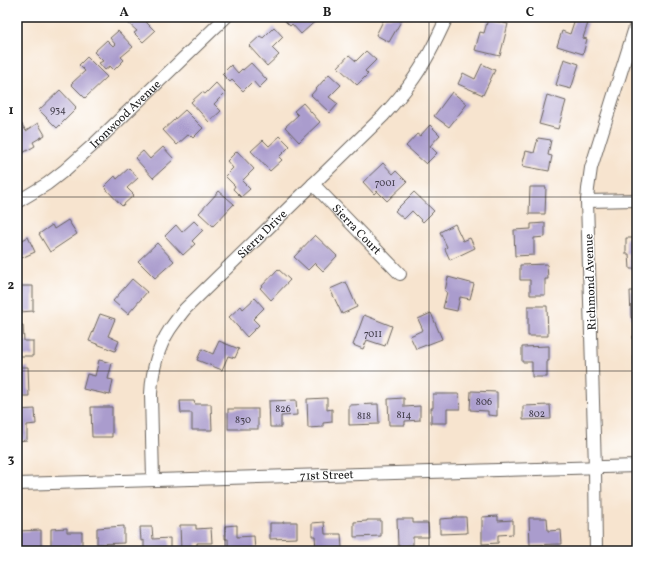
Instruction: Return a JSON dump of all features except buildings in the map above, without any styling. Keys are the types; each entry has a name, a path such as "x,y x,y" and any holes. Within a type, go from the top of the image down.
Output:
{"street":[{"name":"Ironwood Avenue","path":"17,202 47,184 66,170 226,17"},
{"name":"Sierra Drive","path":"153,480 151,388 153,371 157,357 162,343 170,329 185,309 383,116 400,97 419,71 432,49 447,17"},
{"name":"Richmond Avenue","path":"596,551 587,201 592,168 637,21"},
{"name":"Sierra Court","path":"313,184 400,274"},
{"path":"587,201 637,200"},
{"name":"71st Street","path":"17,484 637,466"}]}
